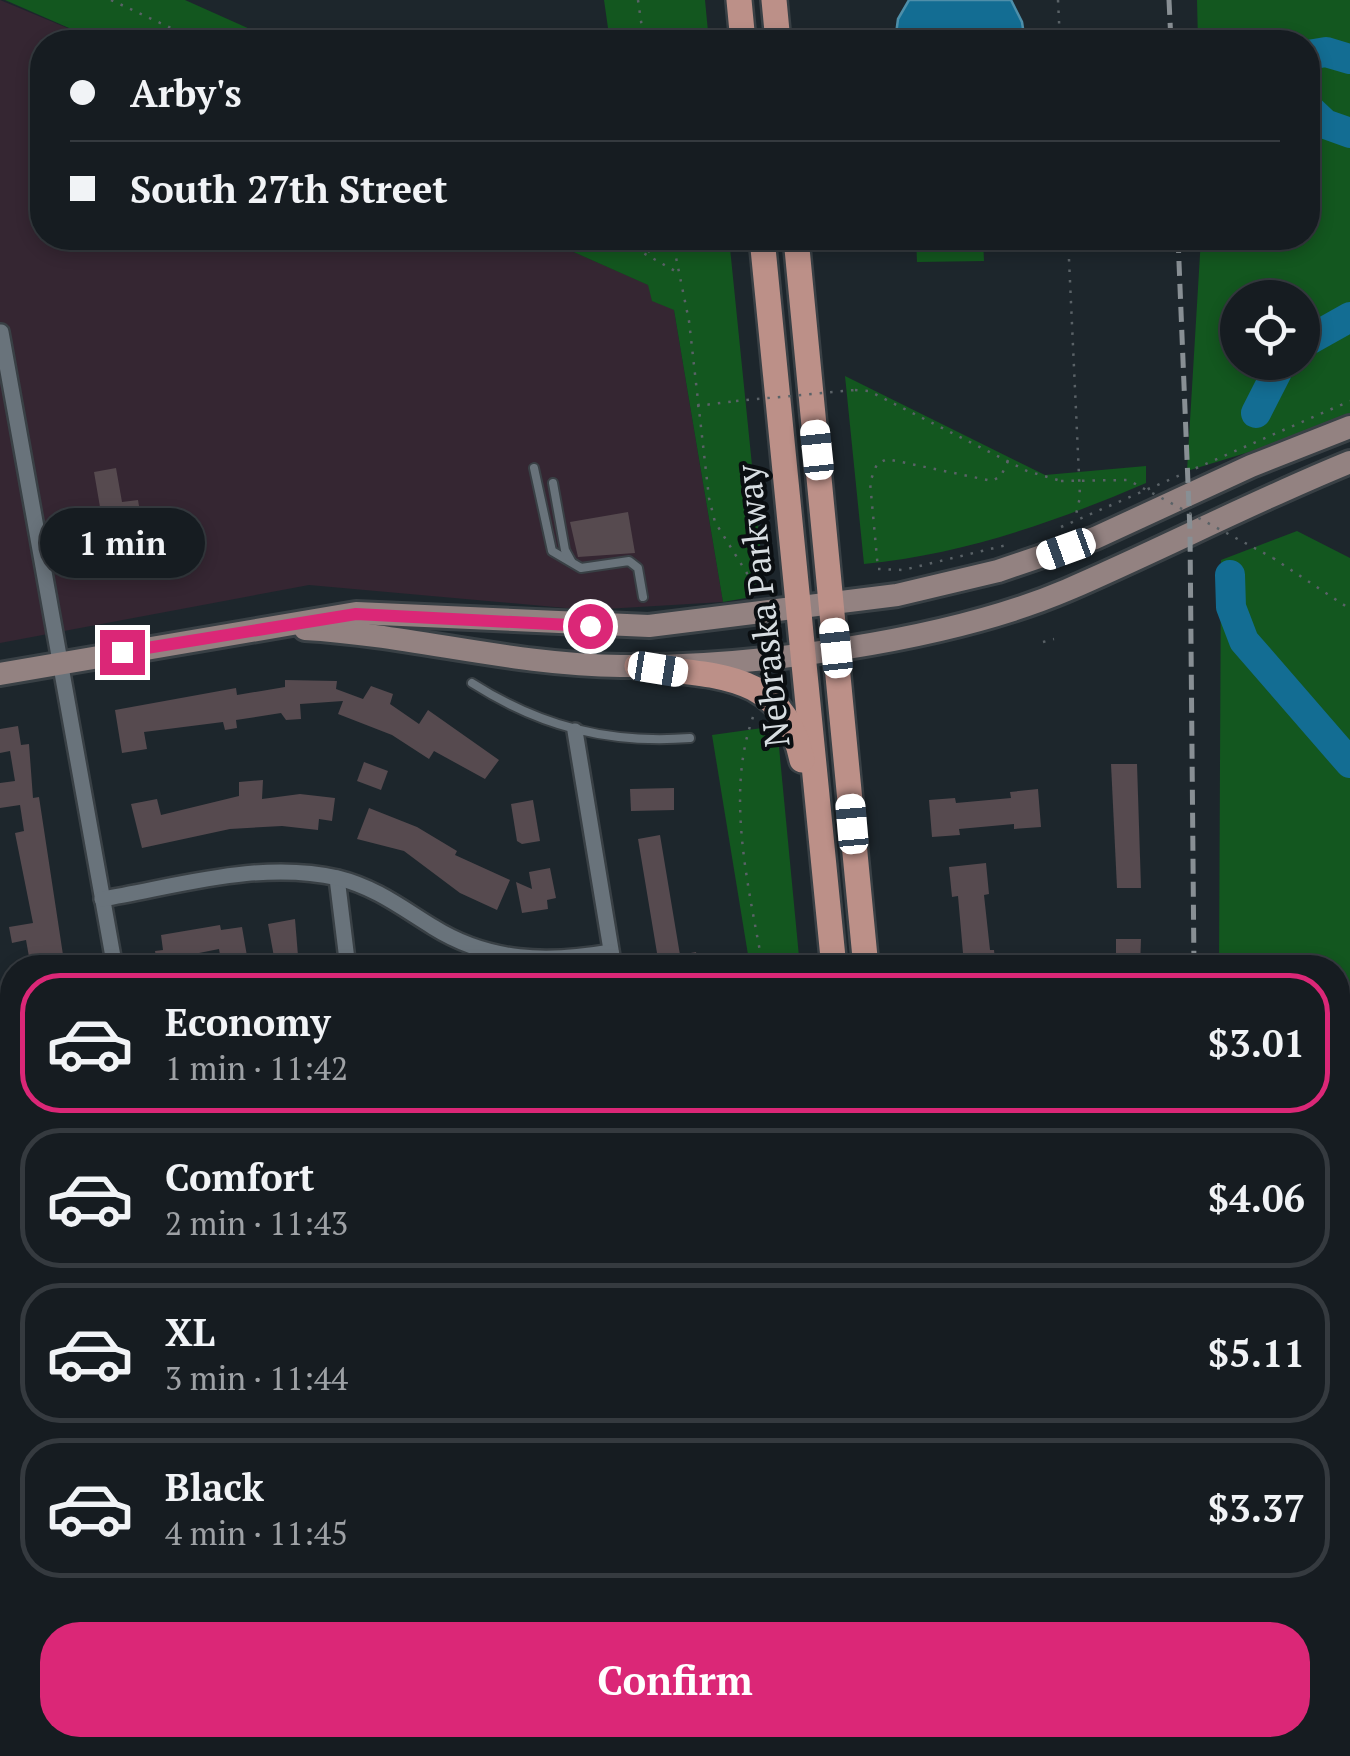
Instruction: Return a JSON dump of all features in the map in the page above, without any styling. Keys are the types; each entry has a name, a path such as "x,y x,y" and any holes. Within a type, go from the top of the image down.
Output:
{"main road":[{"path":"739,0 742,30"},
{"path":"774,0 777,30"},
{"name":"Nebraska Parkway","path":"763,250 833,955"},
{"name":"Nebraska Parkway","path":"797,250 865,955"},
{"path":"0,674 356,614 649,626 916,591 1038,559 1350,427"},
{"path":"638,666 836,648 960,624 1063,592 1350,462"},
{"path":"418,645 452,634 468,616"},
{"path":"266,627 326,630 524,661 638,666 738,680 753,686 786,716 804,768 830,926"}],"street":[{"path":"0,332 112,955"},
{"path":"574,730 612,955"},
{"path":"102,899 258,873 337,878 382,894 437,930 493,953 510,955"},
{"path":"337,878 346,955"}],"lane":[{"path":"534,468 552,552 574,566 629,561 638,568 643,596"},
{"path":"553,483 565,550 574,566"},
{"path":"472,683 526,714 574,730 636,740 690,738"}],"path":[{"path":"111,0 175,30"},
{"path":"638,0 642,30"},
{"path":"1058,0 1059,30"},
{"path":"644,250 677,272"},
{"path":"674,250 689,321 695,406 716,522 761,596"},
{"path":"1069,250 1080,497 1074,520"},
{"path":"695,406 869,390 1044,479 1128,480 1273,558 1350,609"},
{"path":"1056,529 1350,401"},
{"path":"1008,461 1001,476 992,481 886,458 877,464 870,482 878,569 903,570 1015,544"},
{"path":"1044,642 1054,639"},
{"path":"754,714 746,746 742,844 761,955"}],"shaded area":[{"path":"0,0 72,30 30,30 30,250 569,250 649,285 674,310 723,602 588,610 309,585 0,643"}],"green space":[{"path":"5,0 185,0 252,30 74,30"},
{"path":"604,0 705,0 708,30 608,30"},
{"path":"1197,0 1350,0 1350,421 1187,471 1200,250 1320,250 1320,30 1198,30"},
{"path":"569,250 730,250 764,584 746,598 723,602 674,310 652,301 648,285"},
{"path":"916,250 984,250 984,261 917,262"},
{"path":"845,376 1045,475 1146,466 1146,483 1008,534 937,553 864,564"},
{"path":"1297,531 1350,558 1350,955 1219,955 1221,560"},
{"path":"777,726 799,955 748,955 712,735"}],"water":[{"path":"909,0 1011,0 1023,30 897,30"}],"building":[{"path":"116,468 122,502 138,500 144,535 138,537 140,547 107,553 104,541 89,545 83,510 100,507 94,472"},
{"path":"628,512 635,553 578,557 570,522"},
{"path":"285,680 337,681 336,689 363,699 371,686 393,694 390,704 419,724 428,710 499,760 485,779 434,751 429,759 392,735 338,714 343,701 300,704 301,719 286,720 281,713 236,720 237,728 225,730 223,722 144,732 147,749 122,753 115,710 236,688 237,695 285,687"},
{"path":"18,726 21,745 29,744 33,798 39,797 63,955 29,955 26,940 12,943 9,927 33,923 15,833 24,831 20,805 0,808 0,783 15,781 10,751 0,753 0,729"},
{"path":"364,762 388,771 381,790 357,781"},
{"path":"1111,764 1137,764 1141,888 1117,888"},
{"path":"263,780 262,799 300,794 335,798 332,821 319,819 318,830 282,826 230,829 142,848 131,804 157,799 161,815 239,796 239,782"},
{"path":"674,788 674,810 631,811 630,789"},
{"path":"1038,789 1041,827 1014,829 1014,824 959,829 960,835 932,837 929,800 955,798 956,803 1011,798 1010,792"},
{"path":"533,800 540,841 522,844 517,841 511,804"},
{"path":"369,808 417,827 457,851 455,855 510,880 497,910 460,893 404,851 357,839"},
{"path":"660,835 680,955 657,955 638,839"},
{"path":"986,863 989,894 984,895 990,950 995,955 958,955 963,953 958,896 952,897 949,867"},
{"path":"550,868 556,898 547,900 548,909 522,913 516,882 532,889 529,872"},
{"path":"295,919 298,955 274,955 268,924"},
{"path":"220,925 221,930 242,927 247,955 220,955 219,949 189,955 156,955 155,951 163,950 161,935"},
{"path":"1116,939 1141,939 1140,955 1116,955"}],"waterway":[{"path":"1320,53 1350,59"},
{"path":"1320,119 1350,133"},
{"path":"1320,334 1350,317"},
{"path":"1256,413 1273,380"},
{"path":"1230,575 1231,607 1244,641 1350,763"}],"railway":[{"path":"1169,0 1170,30"},
{"path":"1178,250 1190,532 1194,955"}],"route":[{"path":"122,652 356,614 468,616 590,626"}]}
